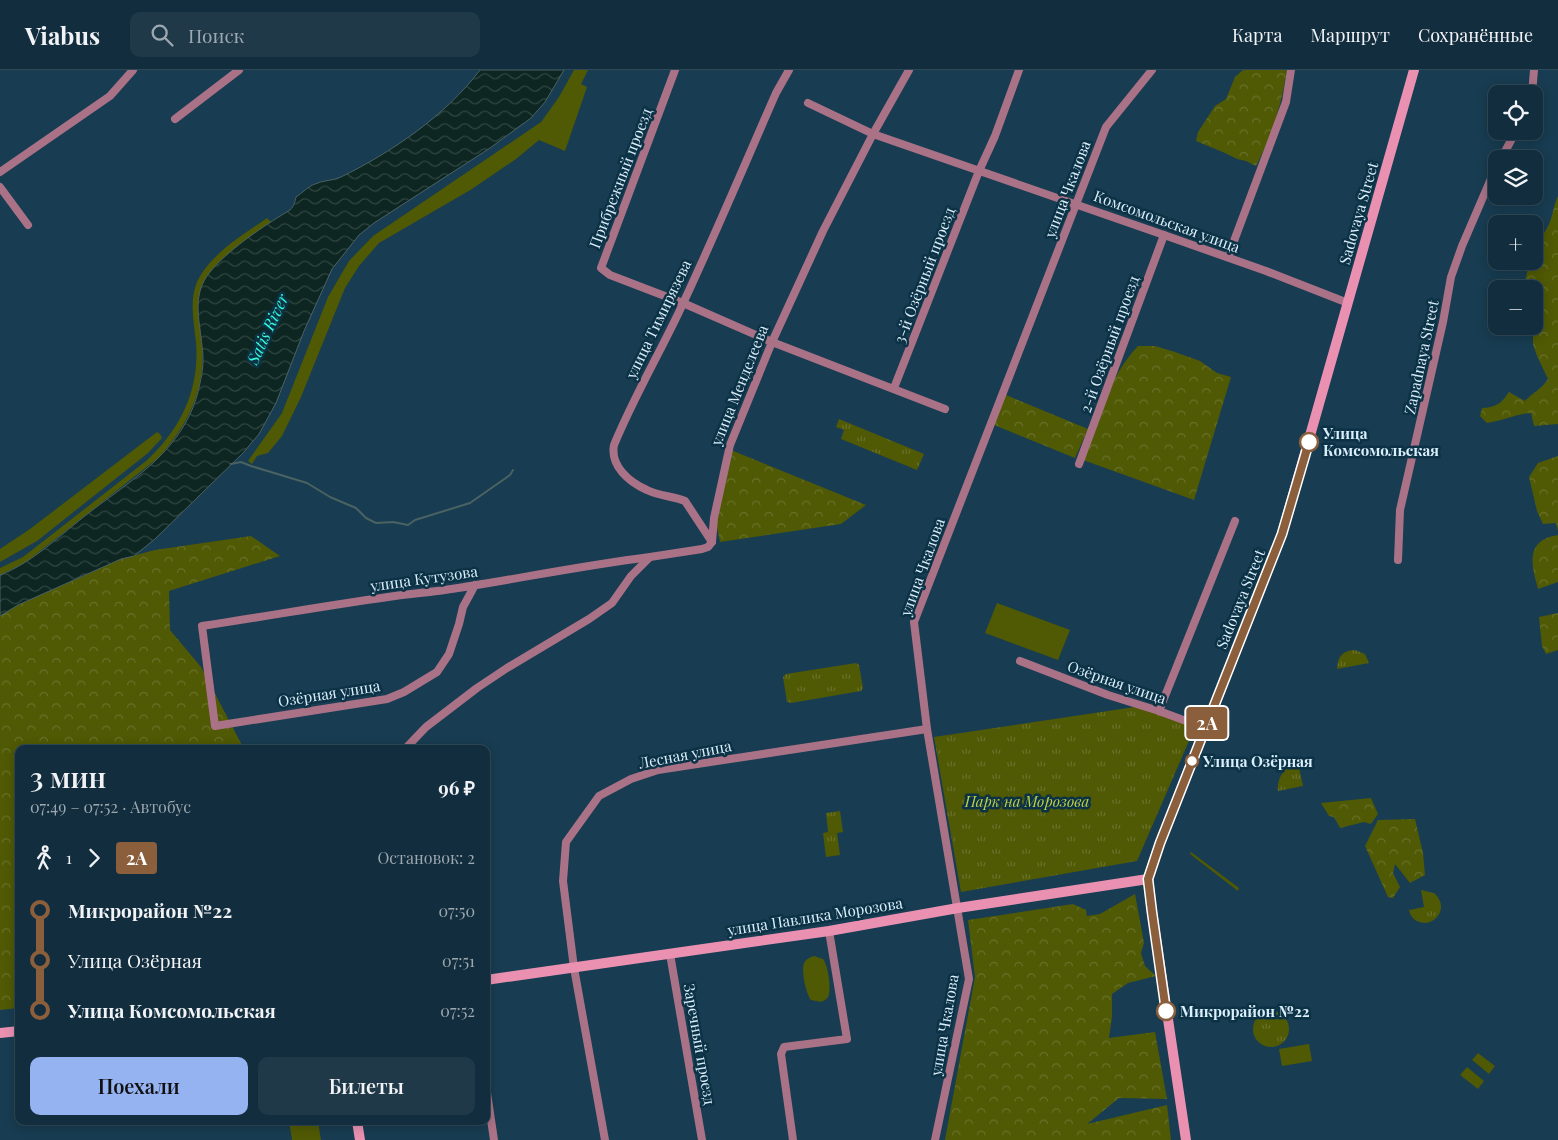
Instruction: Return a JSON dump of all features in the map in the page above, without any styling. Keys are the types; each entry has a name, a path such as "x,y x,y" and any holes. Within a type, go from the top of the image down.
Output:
{"street":[{"path":"0,172 110,96 133,70"},
{"path":"175,119 239,70"},
{"name":"Прибрежный проезд","path":"676,70 601,268 610,275 683,303"},
{"name":"улица Тимирязева","path":"712,542 685,501 647,490 626,477 620,470 613,450 629,409 659,354 776,93 789,70"},
{"name":"улица Менделеева","path":"712,542 714,518 730,444 772,342 815,247 872,134 909,70"},
{"name":"3-й Озёрный проезд","path":"894,388 979,171 995,136 1018,70"},
{"name":"улица Чкалова","path":"935,1140 969,980 927,729 914,622 1106,127 1152,70"},
{"path":"1228,257 1286,102 1291,70"},
{"name":"Sadovaya Street","path":"1186,1140 1148,879 1160,843 1282,534 1414,70"},
{"path":"1533,85 1534,70"},
{"name":"Комсомольская улица","path":"808,104 872,134 1164,234 1348,302"},
{"name":"Zapadnaya Street","path":"1398,560 1400,510 1443,322 1451,277 1488,186"},
{"path":"0,187 28,225"},
{"name":"2-й Озёрный проезд","path":"1079,464 1164,234"},
{"path":"683,303 772,342 945,409"},
{"path":"1159,711 1235,521"},
{"path":"409,745 426,727 477,688 612,604 631,576 650,557 702,550 712,542"},
{"name":"улица Кутузова","path":"215,726 202,626 650,557"},
{"name":"Озёрная улица","path":"215,726 387,699 404,692 437,672 450,654 463,607 475,585"},
{"name":"Озёрная улица","path":"1020,661 1108,695 1205,728"},
{"name":"Лесная улица","path":"605,1140 574,968 563,881 566,842 599,796 631,779 658,770 927,729"},
{"name":"улица Павлика Морозова","path":"490,979 829,930 1148,879"},
{"path":"793,1140 781,1054 784,1047 847,1038 829,930"},
{"name":"Заречный проезд","path":"670,954 702,1140"},
{"path":"0,1033 15,1031"},
{"path":"490,1113 494,1140"},
{"path":"358,1125 360,1140"}],"green space":[{"path":"574,70 588,70 581,84 587,87 565,151 539,140 516,159 472,189 379,243 359,266 345,288 301,397 282,436 268,453 257,456 252,464 248,461 282,413 328,297 349,261 373,236 541,122 559,97"},
{"path":"1243,70 1287,70 1276,119 1256,166 1196,141 1198,132 1215,106 1226,99 1235,77"},
{"path":"1558,196 1558,424 1534,426 1531,413 1487,423 1480,416 1482,408 1498,404 1509,392 1525,401 1548,379 1533,344 1533,335 1543,335 1543,280 1525,280 1528,270 1543,270 1543,234 1549,224"},
{"path":"267,218 271,222 227,254 213,269 202,286 198,312 202,348 200,379 192,408 178,434 158,458 25,563 0,575 0,568 23,557 146,461 169,436 186,407 195,376 196,342 193,320 193,297 197,282 210,263 219,254"},
{"path":"1138,346 1155,346 1175,352 1200,361 1217,373 1231,377 1194,500 1083,460 1112,385 1119,371"},
{"path":"1006,395 1088,429 1075,458 994,425"},
{"path":"839,419 924,454 917,470 841,439 844,430 836,427"},
{"path":"157,432 162,438 148,453 37,541 0,562 0,549 30,529"},
{"path":"731,450 866,505 841,524 720,542 715,518"},
{"path":"1558,456 1558,531 1556,523 1543,524 1537,511 1529,477 1538,463"},
{"path":"1558,535 1558,582 1538,589 1533,562 1535,548 1547,538"},
{"path":"251,536 280,556 169,591 170,630 201,667 242,745 15,745 15,1008 0,1010 0,616 18,605 121,559 155,550"},
{"path":"997,603 1070,630 1058,660 985,633"},
{"path":"1558,613 1558,650 1546,654 1542,646 1539,617"},
{"path":"1355,650 1365,654 1369,663 1337,669 1338,661 1342,655"},
{"path":"856,663 859,665 863,688 861,691 791,703 787,702 783,677 786,674"},
{"name":"Парк на Морозова","path":"1148,705 1195,727 1137,861 961,892 934,737"},
{"path":"1298,763 1303,786 1278,791 1280,777 1286,769"},
{"path":"1371,798 1378,814 1371,824 1364,822 1340,828 1334,817 1329,816 1321,803"},
{"path":"840,811 843,832 837,833 840,855 826,857 823,833 828,832 826,813"},
{"path":"1415,819 1423,853 1425,875 1410,883 1395,864 1393,873 1400,887 1393,898 1388,897 1365,846 1378,820"},
{"path":"1191,852 1239,888 1238,891 1190,854"},
{"path":"1421,890 1434,893 1438,897 1441,906 1441,910 1436,918 1427,923 1415,920 1409,910 1424,907"},
{"path":"1135,894 1144,943 1141,953 1145,966 1156,976 1128,983 1112,994 1112,1017 1109,1038 1155,1032 1167,1099 1119,1098 1087,1124 1167,1105 1171,1140 945,1140 975,977 968,920 1073,904 1086,910 1087,916 1100,914"},
{"path":"814,956 823,959 829,978 830,989 828,997 821,1002 811,1000 804,982 804,963 808,958"},
{"path":"1271,1011 1278,1012 1284,1016 1288,1022 1288,1036 1284,1042 1278,1046 1271,1047 1264,1046 1258,1042 1254,1036 1253,1029 1254,1022 1258,1016 1264,1012"},
{"path":"1309,1044 1312,1061 1282,1066 1279,1049"},
{"path":"1478,1053 1495,1066 1489,1074 1472,1060"},
{"path":"1467,1067 1484,1081 1478,1089 1460,1075"},
{"path":"290,1125 319,1125 321,1140 292,1140"}],"water":[{"name":"Satis River","path":"480,70 564,70 545,102 531,118 490,148 374,223 359,235 332,269 304,331 276,403 259,434 243,453 155,539 134,556 121,559 18,605 0,616 0,575 36,555 132,480 162,454 181,431 193,408 201,378 203,355 198,301 202,284 213,268 249,237 290,210 296,197 310,186 338,178 360,167 417,131 451,103"}],"waterway":[{"path":"231,464 241,462 307,483 330,497 356,508 366,518 376,523 393,522 408,525 415,520 470,503 510,475 513,470"}],"bus line":[{"name":"2А","path":"1166,1011 1148,879 1160,843 1282,534 1309,442"}],"place":[{"name":"Улица Комсомольская","path":"1309,442"},
{"name":"Улица Озёрная","path":"1192,761"},
{"name":"Микрорайон №22","path":"1166,1011"}]}
